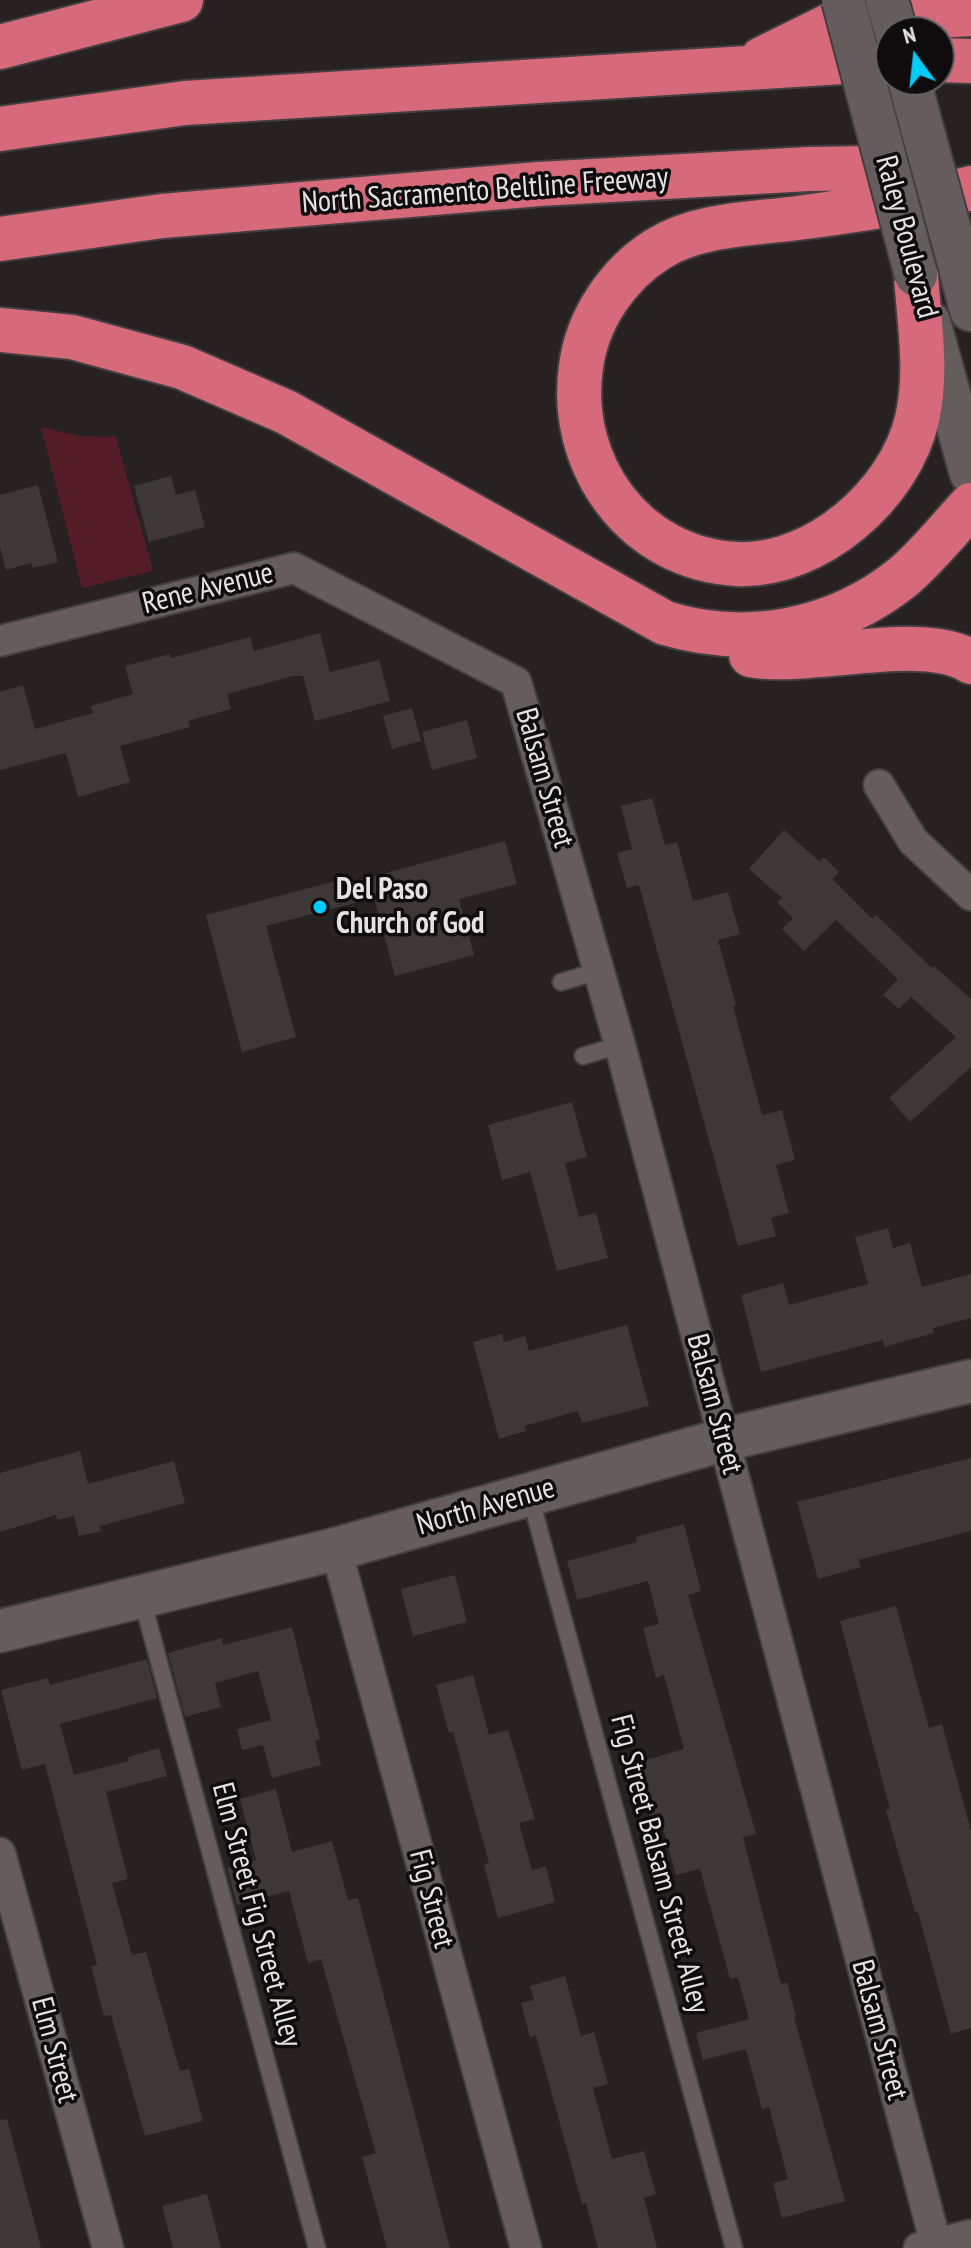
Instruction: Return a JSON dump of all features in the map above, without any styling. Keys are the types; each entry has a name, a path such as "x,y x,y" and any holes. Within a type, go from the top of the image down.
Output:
{"highway":[{"path":"0,47 181,0"},
{"path":"741,69 837,22 971,14"},
{"path":"0,129 185,103 875,60"},
{"name":"North Sacramento Beltline Freeway","path":"0,239 162,216 539,184 809,169 971,167"},
{"path":"916,275 923,380 917,420 908,446 888,482 861,513 840,530 804,550 765,562 737,564 699,557 675,548 641,527 614,500 588,454 581,430 577,391 582,352 596,316 618,283 637,264 681,237 706,231 913,202 971,188"},
{"path":"0,330 72,337 182,367 273,406 665,623 708,633 753,635 798,629 827,621 868,602 905,575 971,505"},
{"path":"678,627 728,651 770,659 936,648 963,656 971,662"}],"street":[{"name":"Raley Boulevard","path":"843,0 971,473"},
{"name":"Raley Boulevard","path":"913,96 966,291"},
{"name":"Rene Avenue","path":"0,641 294,568 406,624"},
{"name":"Balsam Street","path":"406,624 516,682 620,1045 930,2246"},
{"path":"879,785 913,841 971,895"},
{"name":"North Avenue","path":"0,1631 336,1549 723,1440 970,1383"},
{"name":"Fig Street","path":"336,1549 526,2248"},
{"name":"Elm Street","path":"0,1853 108,2248"},
{"path":"930,2246 971,2235"}],"lane":[{"path":"561,982 599,971"},
{"path":"583,1056 620,1045"},
{"name":"Fig Street Balsam Street Alley","path":"530,1495 734,2248"},
{"name":"Elm Street Fig Street Alley","path":"142,1597 317,2248"}],"shaded area":[{"path":"41,427 80,436 116,437 153,571 82,588"}],"building":[{"path":"171,476 176,495 195,490 205,527 149,542 134,486"},
{"path":"38,485 58,562 33,568 31,563 6,570 0,547 0,495"},
{"path":"320,633 330,672 379,660 390,701 315,721 303,676 293,676 227,694 231,709 188,721 190,727 120,746 130,782 78,797 66,753 0,770 0,692 23,685 35,729 93,713 91,706 133,694 125,666 170,654 171,658 250,637 254,651"},
{"path":"412,708 421,741 392,749 383,716"},
{"path":"467,720 477,758 432,770 422,732"},
{"path":"652,798 665,845 677,842 693,901 728,892 740,934 718,940 736,1005 733,1006 762,1115 782,1110 795,1160 776,1165 789,1213 771,1218 776,1236 738,1246 639,885 627,888 617,853 632,849 621,806"},
{"path":"784,830 819,861 824,857 839,872 832,879 872,919 876,915 932,968 934,966 971,999 971,1067 910,1122 889,1098 956,1037 911,997 899,1009 883,995 898,979 836,920 804,951 782,929 793,918 777,902 782,898 749,869"},
{"path":"505,841 517,884 459,899 474,955 395,976 374,898 266,926 296,1037 242,1052 206,915 351,877 352,882"},
{"path":"572,1102 587,1157 565,1163 579,1217 596,1213 608,1258 557,1271 530,1172 502,1180 488,1125"},
{"path":"888,1228 893,1248 910,1243 922,1287 971,1274 971,1318 933,1328 934,1333 884,1347 883,1340 761,1372 741,1295 783,1283 789,1305 868,1284 855,1237"},
{"path":"627,1325 649,1406 582,1423 578,1411 524,1426 526,1431 499,1439 473,1342 502,1334 504,1342 525,1336 529,1351"},
{"path":"80,1451 88,1484 174,1461 185,1503 100,1526 101,1531 79,1536 74,1516 57,1520 56,1515 0,1532 0,1473"},
{"path":"971,1458 971,1531 858,1560 861,1567 818,1579 797,1502"},
{"path":"684,1524 701,1591 688,1595 756,1834 743,1837 781,1984 787,1982 845,2201 782,2218 773,2183 788,2179 769,2107 762,2109 746,2049 703,2060 696,2033 749,2019 738,1977 730,1979 700,1869 676,1875 659,1813 650,1816 635,1763 684,1749 664,1675 656,1678 643,1628 659,1624 648,1581 577,1600 567,1561 637,1542 636,1537"},
{"path":"455,1575 467,1622 413,1636 401,1589"},
{"path":"896,1606 929,1728 942,1724 971,1831 971,2028 951,2034 886,1810 890,1809 840,1621"},
{"path":"292,1627 320,1739 315,1741 321,1765 272,1778 263,1745 242,1750 237,1729 271,1720 258,1671 215,1683 221,1707 185,1717 168,1653 222,1638 223,1645"},
{"path":"147,1659 157,1698 60,1724 74,1775 129,1761 128,1757 159,1748 167,1776 106,1792 128,1879 112,1883 132,1955 146,1952 180,2071 189,2069 203,2121 145,2136 111,2015 104,2016 91,1966 97,1965 45,1764 22,1770 1,1690 48,1678 50,1685"},
{"path":"473,1675 489,1735 508,1730 535,1819 519,1823 532,1870 546,1866 555,1902 498,1918 484,1865 489,1863 453,1732 449,1733 436,1685"},
{"path":"276,1789 292,1852 332,1841 348,1900 358,1898 450,2248 387,2248 362,2157 376,2153 321,1959 308,1963 289,1891 237,1905 227,1868 256,1860 240,1799"},
{"path":"565,1976 581,2036 594,2032 608,2084 593,2088 612,2159 644,2151 656,2194 644,2198 657,2248 598,2248 586,2203 582,2204 536,2036 530,2037 521,2003 534,2000 530,1986"},
{"path":"7,2119 41,2248 0,2248 0,2120"},
{"path":"207,2194 221,2248 173,2248 162,2206"}],"place":[{"name":"Del Paso Church of God","path":"320,907"}]}
